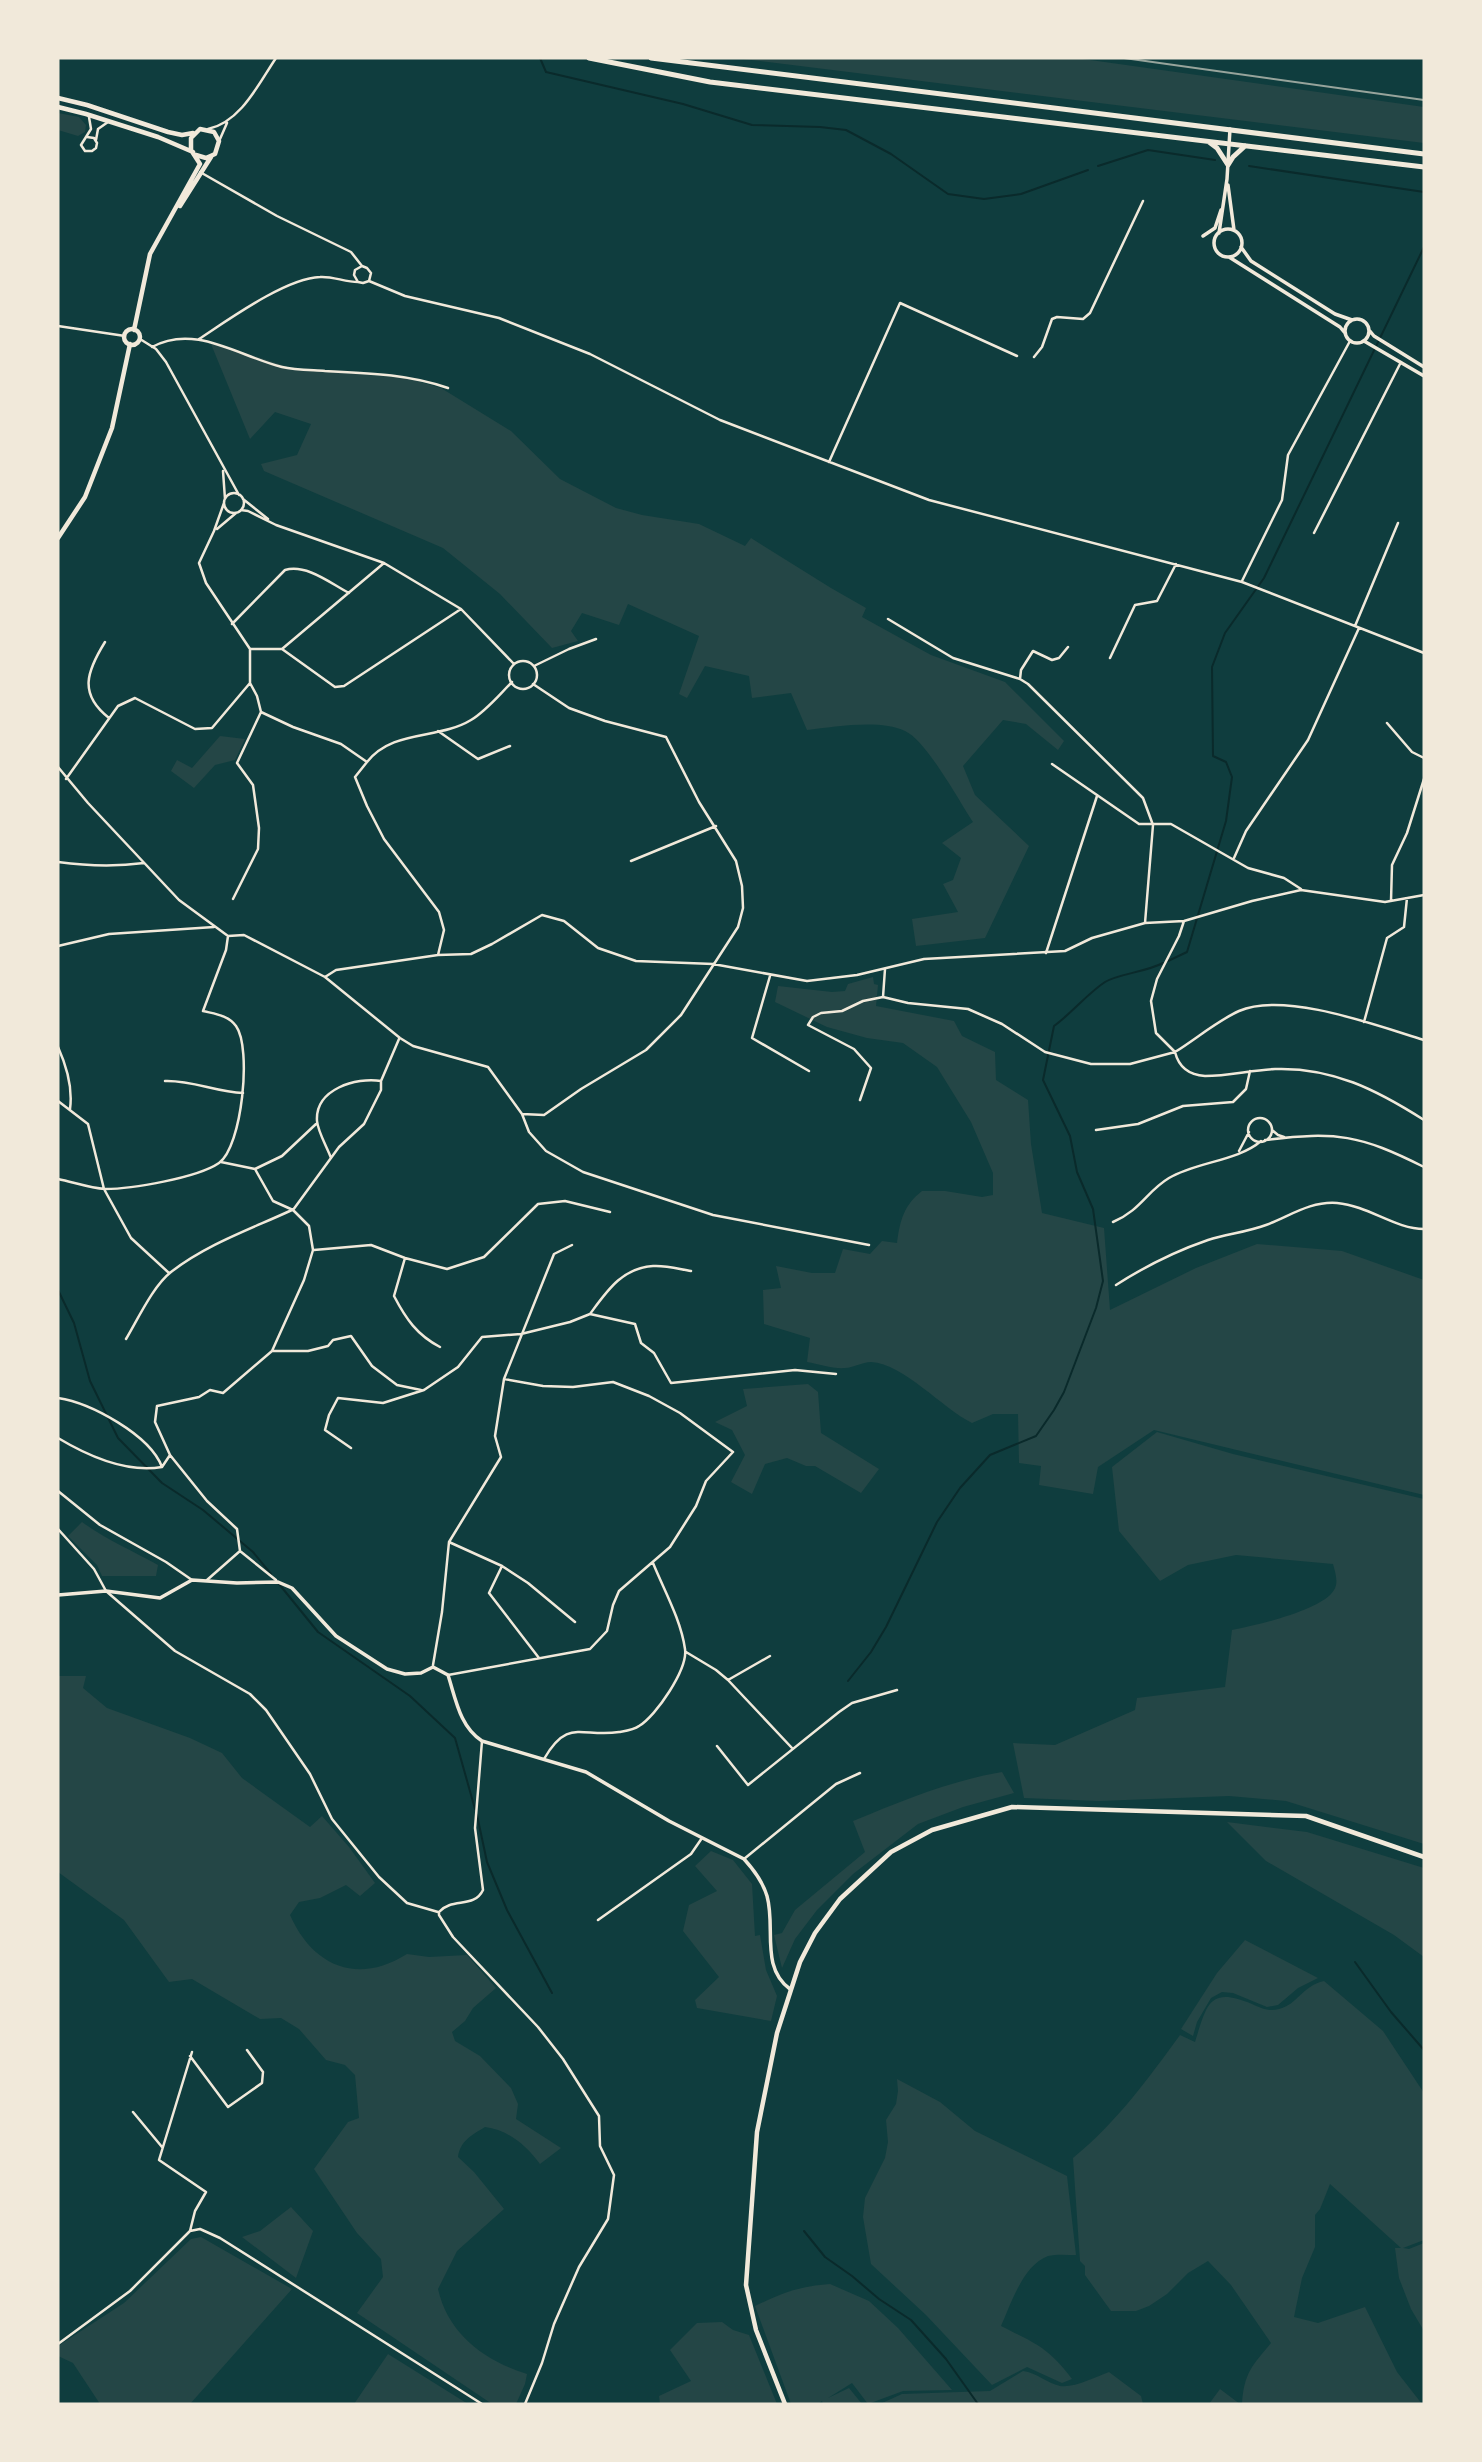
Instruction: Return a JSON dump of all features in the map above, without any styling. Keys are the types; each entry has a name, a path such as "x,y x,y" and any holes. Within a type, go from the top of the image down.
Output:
{"highway":[{"path":"589,58 710,82 1424,167"},
{"path":"650,58 1424,154"},
{"path":"1206,140 1217,148 1228,165 1246,145"}],"main road":[{"path":"58,98 182,135 208,129 214,132 219,141 218,150 200,171 150,254 134,330"},
{"path":"58,107 169,141 203,158 211,156"},
{"path":"194,133 190,142 200,161 200,171"},
{"path":"134,330 138,332 139,339 137,343 130,344 125,337 127,331 134,330"},
{"path":"58,538 85,497 113,428 130,344"},
{"path":"785,2404 756,2330 746,2286 757,2132 777,2033 805,1950 840,1899 891,1852 932,1830 1012,1807 1306,1816 1424,1857"}],"street":[{"path":"219,141 229,120 241,108 276,58"},
{"path":"86,114 91,125 81,145 87,152 96,148 99,127 109,121"},
{"path":"208,129 229,120"},
{"path":"1230,129 1224,202 1219,233 1215,239 1215,247 1220,254 1229,257 1340,327 1350,341 1364,341 1424,376"},
{"path":"87,137 96,140"},
{"path":"200,171 277,216 351,252 362,266 368,268 371,273 369,281"},
{"path":"1227,179 1234,230 1251,261 1335,314 1352,320 1363,320 1374,337 1424,366"},
{"path":"1034,357 1042,347 1052,319 1083,319 1090,313 1143,201"},
{"path":"1203,236 1215,228 1224,202"},
{"path":"1219,233 1234,230"},
{"path":"1229,257 1237,254 1241,247"},
{"path":"358,282 354,273 362,266"},
{"path":"199,339 297,282 319,277 363,283 369,281 405,296 499,318 590,354 720,420 929,500 1242,582 1424,653"},
{"path":"829,462 900,303 1017,356"},
{"path":"1345,332 1346,325 1352,320"},
{"path":"58,326 125,337"},
{"path":"1364,341 1369,330"},
{"path":"152,347 162,342 192,338 286,368 406,376 448,387"},
{"path":"139,339 152,347 166,362 239,495 276,524"},
{"path":"1242,582 1282,500 1289,455 1350,341"},
{"path":"1314,533 1401,362"},
{"path":"223,468 224,501 215,531 199,563 206,583 250,649 250,682 261,712 237,763 253,785 259,828 258,849 233,899"},
{"path":"224,501 231,494 239,495"},
{"path":"215,531 240,510 243,498"},
{"path":"224,501 228,510 236,512"},
{"path":"240,510 384,563 461,609 514,664"},
{"path":"1234,858 1246,831 1308,740 1398,523"},
{"path":"282,649 384,563"},
{"path":"1110,658 1135,605 1157,601 1176,564"},
{"path":"232,624 285,570 294,567 349,593"},
{"path":"250,649 282,649 335,687 344,686 461,609"},
{"path":"888,619 953,658 1020,679 1028,684 1143,798 1153,825 1145,923"},
{"path":"534,666 596,639"},
{"path":"104,642 89,673 88,684 95,706 109,718"},
{"path":"1020,679 1021,670 1033,651 1052,660 1059,659 1068,647"},
{"path":"527,661 534,666 537,676 533,684 522,688 512,682 510,671 514,664 527,661"},
{"path":"66,779 118,706 135,698 195,729 212,728 250,682"},
{"path":"438,955 444,930 439,912 384,839 355,777 375,751 396,741 471,720 512,682"},
{"path":"522,1114 544,1115 580,1088 646,1050 681,1015 738,927 743,908 742,886 736,861 699,802 666,737 569,708 533,684"},
{"path":"261,712 341,744 367,762"},
{"path":"1387,723 1412,752 1424,758"},
{"path":"438,731 478,759 510,746"},
{"path":"1052,764 1139,824 1171,824 1248,868 1284,878 1301,890"},
{"path":"58,767 66,779 179,900 215,927 228,936 244,935 325,976 413,1046 488,1067 522,1114 528,1132 546,1151 583,1172 713,1215 869,1245"},
{"path":"1391,901 1392,865 1407,833 1424,779"},
{"path":"1046,954 1097,796"},
{"path":"631,860 716,826"},
{"path":"58,862 84,866 144,863"},
{"path":"325,976 336,970 438,955 471,954 542,915 564,920 598,948 636,961 713,964 807,981 857,975 924,959 1065,951 1092,938 1145,923 1184,921 1301,890 1385,902 1424,895"},
{"path":"1364,1021 1387,938 1404,927 1407,898"},
{"path":"1184,921 1157,979 1151,1001 1156,1033 1175,1052 1181,1066 1198,1076 1286,1069 1336,1075 1375,1090 1424,1120"},
{"path":"58,946 109,934 215,927"},
{"path":"221,1162 237,1132 243,1093 243,1048 237,1027 226,1017 203,1011 226,950 228,936"},
{"path":"883,998 885,969"},
{"path":"770,976 752,1038 808,1070"},
{"path":"860,1100 871,1068 855,1049 808,1024 813,1017 821,1013 842,1011 863,1001 883,998 968,1009 1002,1024 1045,1052 1091,1064 1130,1064 1175,1052 1241,1011 1278,1004 1364,1021 1424,1040"},
{"path":"127,1339 145,1306 169,1273 213,1246 293,1210 331,1158 364,1124 381,1090 381,1081 400,1038"},
{"path":"58,1047 68,1077 70,1109"},
{"path":"1096,1130 1138,1124 1183,1105 1233,1102 1246,1089 1250,1071"},
{"path":"331,1158 317,1124 318,1109 324,1099 336,1088 352,1082 369,1079 381,1081"},
{"path":"164,1081 182,1081 243,1093"},
{"path":"58,1101 88,1124 104,1189 131,1238 169,1273"},
{"path":"1237,1153 1244,1144 1251,1122 1257,1118 1268,1121 1278,1135 1288,1138"},
{"path":"58,1179 104,1189 193,1175 221,1162 255,1169 282,1156 317,1124"},
{"path":"1113,1222 1132,1213 1171,1177 1250,1150 1271,1135 1272,1129"},
{"path":"1249,1132 1254,1140 1263,1141 1324,1135 1353,1138 1382,1147 1424,1167"},
{"path":"255,1169 273,1201 293,1210 309,1226 313,1250 304,1280 272,1351 223,1393 210,1390 199,1397 157,1406 155,1422 170,1455 207,1501 237,1529 240,1551 278,1582 292,1588 336,1636 387,1669 405,1674 421,1673 433,1667"},
{"path":"313,1250 371,1245 405,1258 447,1269 484,1257 538,1204 565,1201 610,1212"},
{"path":"1116,1285 1138,1271 1194,1246 1266,1225 1314,1205 1326,1203 1365,1208 1402,1225 1424,1229"},
{"path":"433,1667 449,1542 501,1457 495,1436 504,1379 554,1254 572,1245"},
{"path":"405,1258 394,1296 405,1316 424,1339 440,1347"},
{"path":"351,1448 325,1430 328,1415 338,1398 383,1403 424,1390 458,1367 482,1336 521,1334 590,1314 609,1288 623,1275 653,1266 691,1270"},
{"path":"590,1314 635,1324 641,1343 654,1353 671,1383 795,1370 836,1374"},
{"path":"272,1351 308,1351 328,1346 333,1340 351,1336 372,1366 397,1385 424,1390"},
{"path":"433,1667 448,1675 590,1649 607,1631 619,1591 670,1547 687,1523 706,1481 733,1452 680,1413 649,1396 613,1382 572,1387 504,1379"},
{"path":"58,1398 107,1416 141,1439 157,1455 162,1467"},
{"path":"58,1438 87,1455 146,1470 162,1467 170,1455"},
{"path":"58,1491 100,1525 166,1562 192,1580"},
{"path":"58,1529 94,1569 106,1591 175,1651 250,1694 266,1710 310,1773 332,1819 379,1877 407,1903 439,1912"},
{"path":"449,1542 502,1566 528,1583 575,1622"},
{"path":"207,1580 240,1551"},
{"path":"544,1759 554,1741 566,1734 616,1733 637,1728 655,1714 676,1681 686,1652 653,1563"},
{"path":"502,1566 489,1593 539,1658"},
{"path":"58,1595 106,1591 160,1598 192,1580 278,1582"},
{"path":"686,1652 728,1680 792,1748"},
{"path":"728,1680 770,1656"},
{"path":"448,1675 470,1734 482,1741 586,1772 744,1859 752,1868 766,1895 773,1964 779,1979 790,1989"},
{"path":"717,1746 748,1785 852,1703 897,1690"},
{"path":"439,1912 450,1904 472,1902 478,1899 483,1890 475,1828 482,1741"},
{"path":"744,1859 836,1784 860,1773"},
{"path":"598,1920 691,1854 702,1838"},
{"path":"439,1912 441,1920 453,1937 538,2027 564,2059 599,2116 600,2146 614,2175 608,2219 579,2267 525,2404"},
{"path":"58,2344 130,2291 190,2231 195,2211 206,2192 159,2160 191,2054 228,2107 262,2083 263,2072 247,2050"},
{"path":"133,2112 162,2147"},
{"path":"190,2231 200,2229 220,2238 482,2404"}],"shaded area":[{"path":"735,58 1076,58 1424,107 1424,143"},
{"path":"58,113 79,117 86,125 85,132 78,136 58,130"},
{"path":"211,344 294,369 407,378 441,388 511,431 560,479 616,508 699,524 745,546 751,538 866,608 862,617 931,655 1005,682 1064,741 1058,750 1026,724 1003,720 963,766 975,795 1029,846 985,938 916,946 912,919 958,912 943,884 953,880 961,858 942,843 973,822 932,758 913,737 895,727 883,725 807,730 791,693 752,698 749,676 705,666 687,698 679,694 699,636 628,604 619,625 582,613 571,631 578,641 552,648 500,594 443,548 264,471 261,464 297,455 311,424 275,412 250,439"},
{"path":"220,736 245,739 235,760 215,765 194,788 171,771 177,760 192,768"},
{"path":"873,977 874,984 878,985 876,1006 954,1021 962,1036 995,1052 996,1080 1028,1100 1031,1144 1042,1213 1104,1228 1110,1310 1196,1268 1257,1244 1342,1251 1424,1280 1424,1495 1154,1430 1098,1467 1093,1494 1039,1485 1041,1466 1019,1463 1018,1414 993,1414 972,1423 910,1378 884,1365 868,1362 840,1368 807,1362 810,1338 764,1324 763,1290 781,1288 776,1266 812,1273 835,1273 843,1249 870,1254 882,1241 897,1243 904,1214 922,1191 945,1191 982,1197 993,1195 993,1173 971,1122 937,1067 903,1043 867,1038 827,1027 775,1002 778,986 845,991 848,984"},
{"path":"808,1384 818,1392 821,1433 879,1469 861,1493 815,1466 806,1466 787,1458 765,1464 752,1494 731,1482 745,1455 732,1430 715,1422 747,1406 743,1389"},
{"path":"1157,1432 1233,1454 1424,1499 1424,1844 1286,1801 1229,1796 1099,1801 1024,1798 1013,1743 1055,1745 1135,1710 1137,1698 1225,1687 1232,1630 1303,1610 1317,1604 1334,1590 1336,1577 1333,1564 1236,1555 1188,1565 1160,1581 1119,1531 1112,1467"},
{"path":"82,1522 158,1565 156,1576 102,1576 97,1565 68,1536"},
{"path":"58,1676 86,1676 83,1688 107,1708 190,1738 222,1753 242,1778 310,1827 322,1816 375,1883 360,1896 346,1885 320,1898 299,1902 290,1915 311,1947 324,1958 339,1966 355,1969 389,1963 407,1954 429,1957 467,1955 496,1988 473,2008 465,2021 452,2032 455,2041 480,2056 511,2088 518,2104 516,2119 561,2148 540,2164 516,2140 501,2131 485,2127 464,2143 458,2157 504,2209 457,2251 438,2289 450,2319 471,2344 497,2362 527,2374 516,2404 492,2404 357,2313 383,2277 381,2259 357,2233 314,2169 348,2122 359,2118 355,2075 345,2065 326,2060 299,2029 281,2018 260,2019 192,1979 169,1982 124,1920 58,1872"},
{"path":"1002,1772 1014,1793 963,1807 918,1824 853,1874 817,1910 795,1939 782,1968 774,1935 782,1933 795,1910 865,1852 853,1821 944,1786"},
{"path":"1227,1822 1307,1832 1424,1868 1424,1957 1394,1935 1266,1861"},
{"path":"711,1851 733,1860 752,1884 755,1936 760,1935 766,1970 777,1996 771,2021 697,2008 695,2000 719,1977 683,1931 689,1905 717,1891 695,1866"},
{"path":"1245,1940 1318,1978 1298,1988 1278,2005 1267,2007 1233,1993 1222,1992 1211,1998 1197,2022 1193,2036 1181,2029 1217,1973"},
{"path":"1324,1981 1383,2031 1424,2093 1424,2240 1403,2248 1409,2249 1424,2243 1424,2331 1411,2309 1399,2278 1395,2248 1401,2248 1330,2184 1315,2215 1315,2247 1302,2278 1294,2317 1318,2323 1365,2307 1397,2372 1422,2404 1242,2404 1250,2370 1271,2343 1231,2285 1208,2261 1188,2273 1167,2294 1149,2306 1136,2311 1111,2311 1085,2275 1085,2266 1080,2261 1073,2158 1117,2115 1180,2035 1195,2042 1207,2009 1218,1998 1238,1999 1275,2010 1291,2004 1310,1987"},
{"path":"897,2079 940,2102 975,2131 1067,2176 1076,2255 1048,2256 1039,2261 1019,2286 1001,2326 1048,2353 1072,2379 1062,2383 1027,2367 992,2385 926,2315 871,2264 863,2217 865,2198 885,2158 888,2142 886,2120 896,2104"},
{"path":"291,2207 313,2231 296,2278 242,2237 260,2231"},
{"path":"201,2237 292,2289 190,2404 100,2404 73,2363 58,2356 58,2346 124,2303 191,2239"},
{"path":"830,2284 869,2301 898,2328 952,2390 903,2391 868,2404 852,2383 828,2398 849,2388 862,2404 823,2404 822,2401 818,2404 791,2404 755,2306 791,2291"},
{"path":"722,2322 733,2330 749,2335 777,2404 660,2404 659,2396 691,2381 670,2350 697,2323"},
{"path":"388,2354 468,2404 354,2404"},
{"path":"1023,2371 1060,2386 1078,2384 1109,2372 1141,2396 1143,2404 880,2404 902,2394 990,2391"},
{"path":"1220,2389 1240,2404 1209,2404"}],"waterway":[{"path":"540,58 546,72 683,104 752,125 846,130 891,154 948,194 984,199 1021,194 1088,170"},
{"path":"1098,166 1148,150 1215,160"},
{"path":"1249,166 1424,192"},
{"path":"1168,961 1187,952 1226,821 1232,777 1226,762 1213,756 1212,667 1225,633 1264,578 1424,247"},
{"path":"848,1681 871,1652 886,1627 937,1522 960,1488 990,1455 1036,1436 1064,1392 1096,1308 1103,1281 1093,1209 1077,1172 1070,1136 1043,1080 1054,1026 1105,982 1163,963"},
{"path":"58,1290 74,1323 90,1381 118,1438 162,1483 203,1510 253,1552 271,1574"},
{"path":"279,1584 318,1632 410,1696 455,1738 475,1809"},
{"path":"477,1815 487,1862 507,1910 552,1993"},
{"path":"1355,1962 1391,2012 1424,2050"},
{"path":"804,2231 825,2257 911,2320 946,2359 978,2404"}],"railway":[{"path":"1124,58 1424,100"}]}
